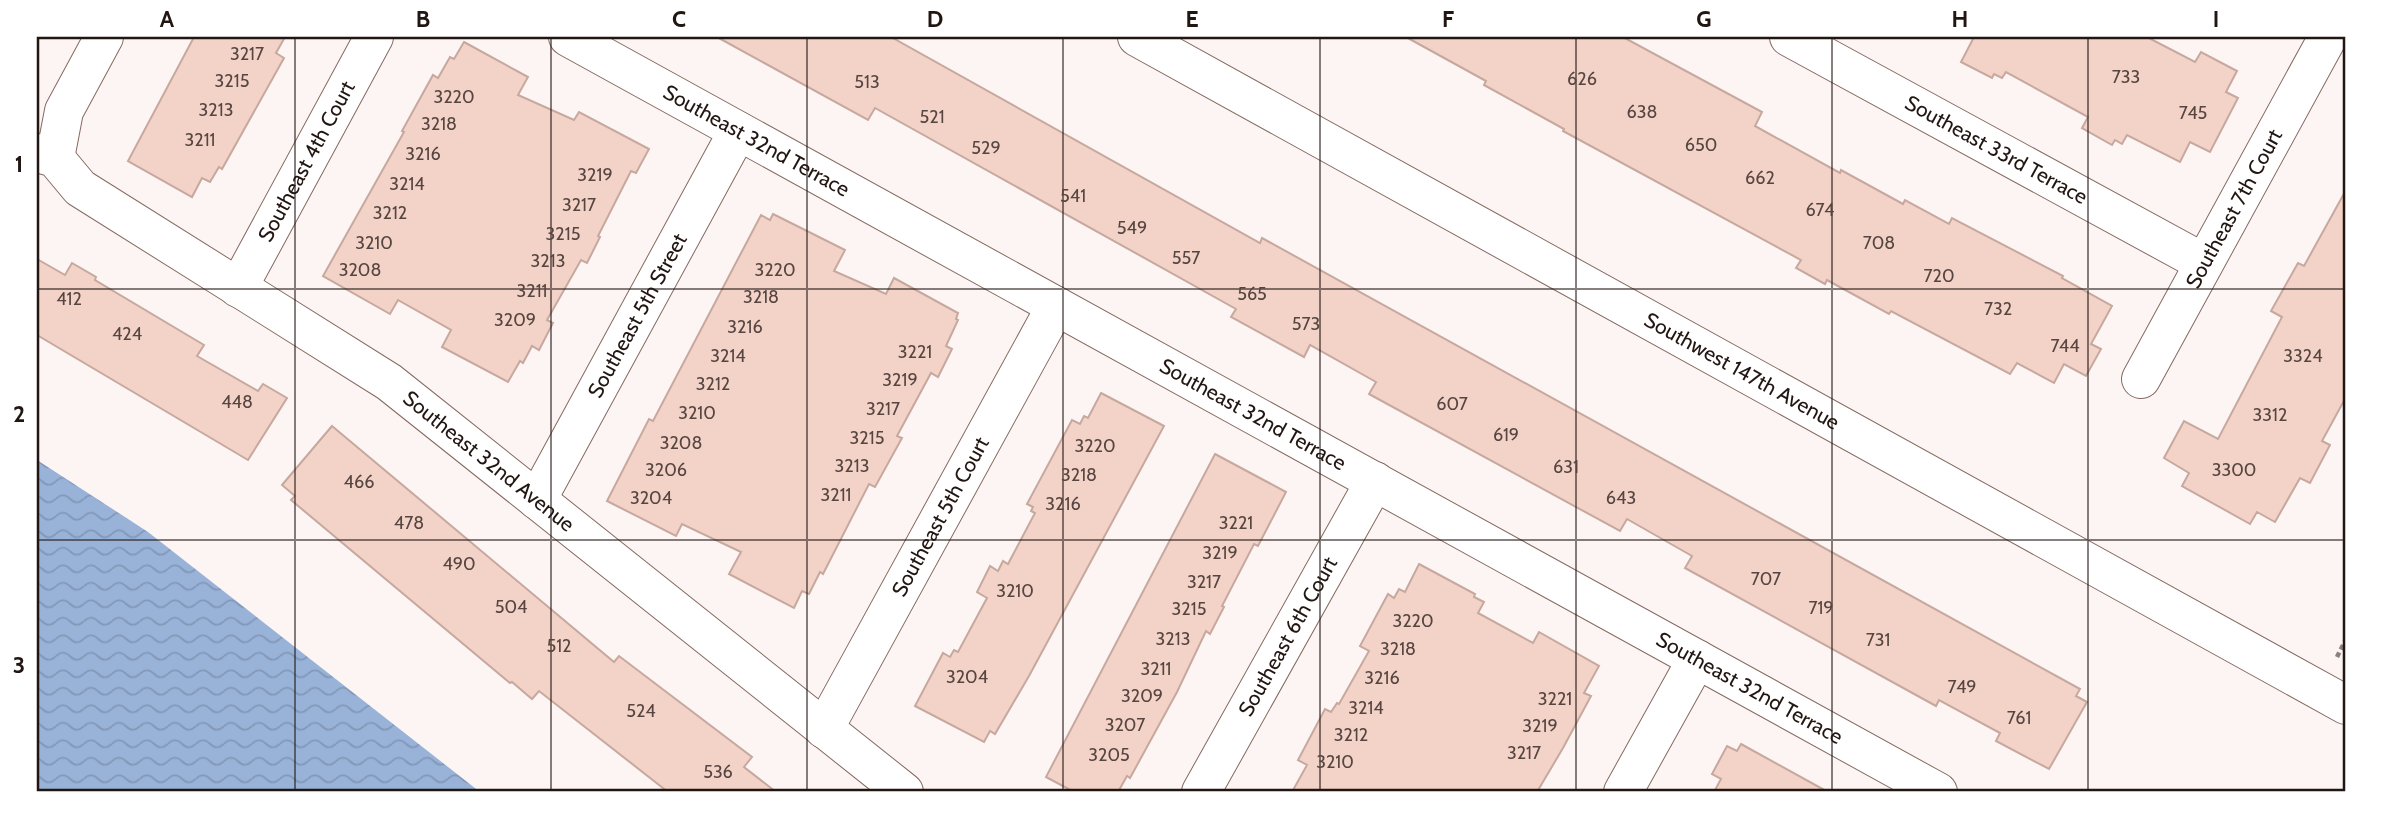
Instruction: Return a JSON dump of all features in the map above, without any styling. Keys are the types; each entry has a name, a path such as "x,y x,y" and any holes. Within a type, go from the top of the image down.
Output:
{"street":[{"path":"43,159 64,111 104,37"},
{"name":"Southeast 4th Court","path":"238,288 374,37"},
{"name":"Southeast 32nd Terrace","path":"568,37 1938,792"},
{"name":"Southwest 147th Avenue","path":"1137,37 2346,705"},
{"name":"Southeast 33rd Terrace","path":"1789,37 2204,263"},
{"name":"Southeast 7th Court","path":"2141,379 2328,37"},
{"name":"Southeast 5th Street","path":"537,500 738,131"},
{"name":"Southeast 32nd Avenue","path":"43,159 80,188 389,382 904,792"},
{"name":"Southeast 5th Court","path":"824,729 1056,306"},
{"name":"Southeast 6th Court","path":"1201,792 1375,481"},
{"path":"1623,792 1697,659"}],"water":[{"path":"37,460 148,532 480,792 37,792"}],"building":[{"path":"194,37 285,37 276,53 284,58 222,169 219,167 210,182 202,178 192,197 128,161"},
{"path":"717,37 891,37 1260,243 1262,238 2080,689 2076,696 2087,702 2049,769 1996,741 2000,733 1939,700 1936,706 1685,568 1692,556 1627,519 1620,531 1369,394 1376,382 1310,345 1304,357 1231,317 1236,309 875,108 868,120"},
{"path":"1406,37 1623,37 1762,112 1755,126 1840,173 1841,170 1903,204 1905,200 1949,224 1952,218 2063,276 2062,278 2112,306 2091,344 2101,349 2086,376 2064,364 2054,383 2017,363 2010,374 1891,311 1889,314 1827,280 1825,284 1796,268 1801,260 1563,131 1564,129 1484,85 1486,81"},
{"path":"1974,37 2147,37 2195,62 2201,52 2237,71 2226,92 2238,98 2210,152 2190,142 2180,162 2127,135 2122,144 2115,140 2112,145 2082,128 2088,117 2006,72 2002,78 1994,74 1992,78 1961,62"},
{"path":"464,42 528,77 518,95 574,120 579,112 649,149 636,173 631,171 587,263 581,260 547,320 553,323 539,350 532,346 508,382 442,347 451,330 398,300 390,314 323,276 433,75 438,78 450,57 454,59"},
{"path":"2346,190 2346,397 2322,441 2330,445 2310,483 2300,478 2275,522 2257,512 2250,524 2182,486 2189,473 2164,458 2184,421 2218,439 2282,317 2271,311 2298,263 2304,266"},
{"path":"773,214 845,250 834,271 886,294 894,278 958,313 958,320 946,346 952,349 938,377 931,373 897,436 902,438 875,487 869,484 823,574 820,572 809,594 802,591 794,608 729,574 741,552 682,524 676,536 607,501 649,419 653,421 761,215 770,220"},
{"path":"37,259 65,275 72,263 96,277 95,280 204,345 197,356 258,391 263,384 287,398 248,460 37,335"},
{"path":"1101,393 1164,426 1029,676 995,734 990,731 984,742 915,706 943,653 950,657 954,650 958,652 987,598 977,592 990,566 998,571 1003,561 1008,564 1035,513 1031,511 1033,507 1027,504 1072,420 1080,424 1084,416 1088,418"},
{"path":"332,426 614,662 619,656 752,757 744,767 776,792 668,792 539,691 532,699 510,683 291,500 295,496 282,485"},
{"path":"1215,454 1286,492 1258,546 1254,544 1210,634 1206,631 1177,692 1130,778 1127,776 1118,792 1074,792 1046,777"},
{"path":"1419,564 1475,594 1474,597 1484,602 1478,613 1533,643 1539,632 1599,666 1584,693 1591,696 1563,748 1537,792 1292,792 1307,765 1298,760 1325,709 1331,712 1337,703 1339,704 1369,651 1360,646 1388,594 1394,598 1399,589 1405,592"},
{"path":"1741,744 1828,792 1714,792 1721,779 1712,774 1727,746 1737,751"}]}
